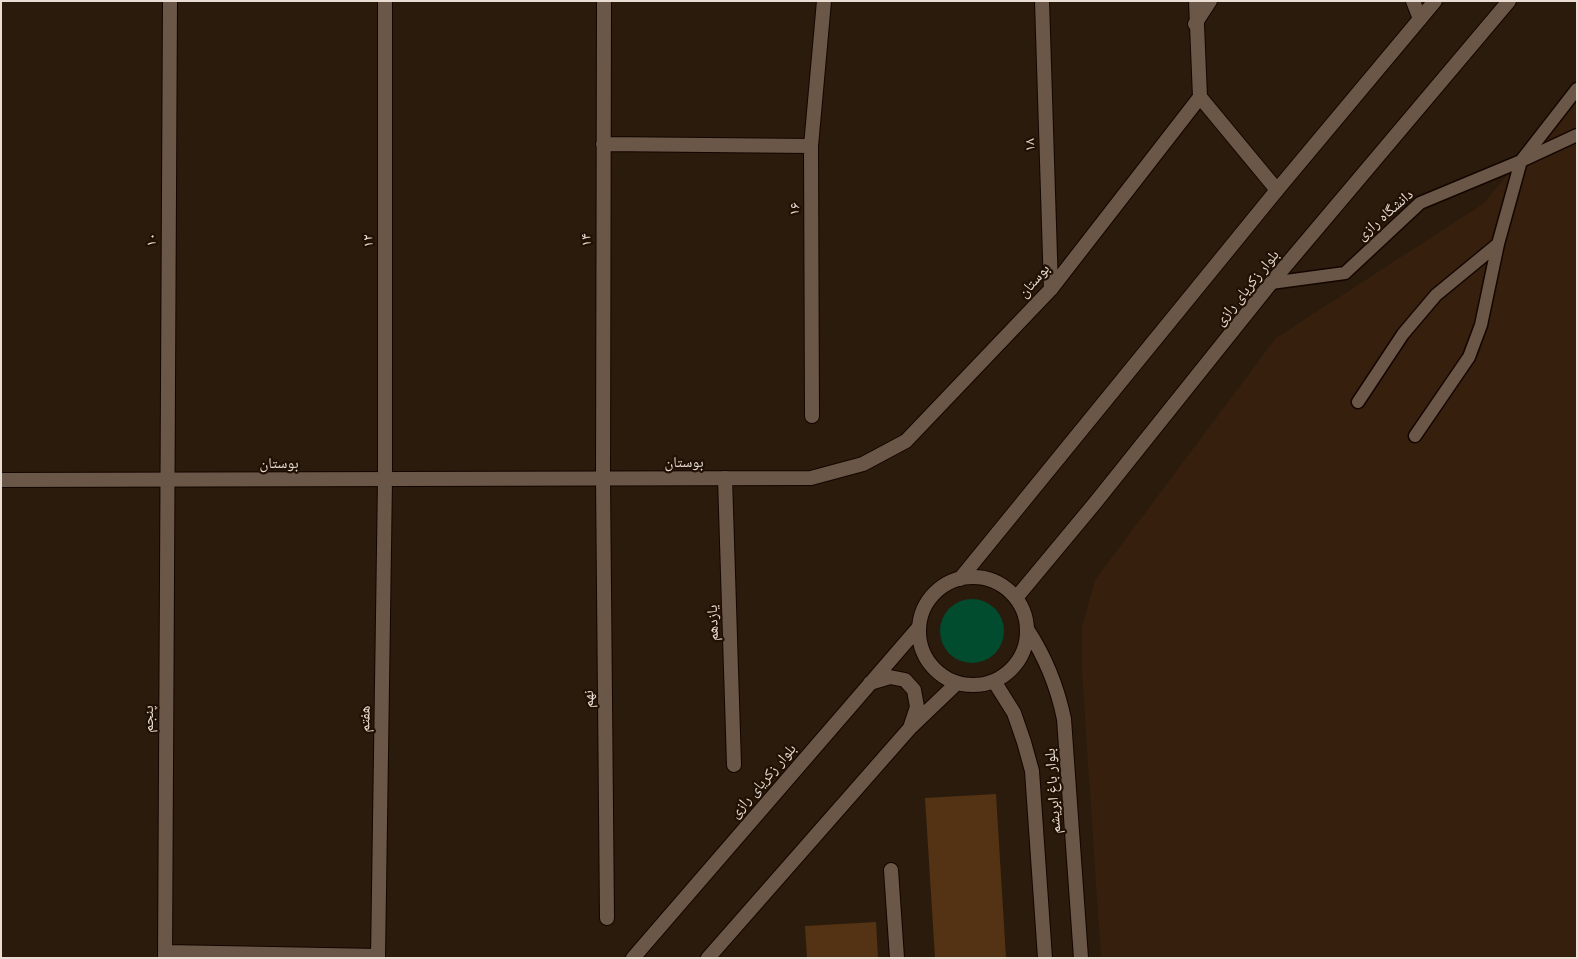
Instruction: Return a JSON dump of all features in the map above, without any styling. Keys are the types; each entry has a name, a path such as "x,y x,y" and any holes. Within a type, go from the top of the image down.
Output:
{"street":[{"name":"۱۰","path":"166,480 170,1"},
{"name":"۱۲","path":"385,1 385,480"},
{"name":"۱۴","path":"603,480 604,1"},
{"name":"۱۶","path":"812,416 811,146 824,1"},
{"name":"۱۸","path":"1042,1 1051,289"},
{"path":"1196,1 1195,24 1200,97 1277,190"},
{"path":"1195,24 1210,1"},
{"path":"1413,1 1420,19"},
{"path":"960,579 1277,190 1436,1"},
{"name":"بلوار زکریای رازی","path":"1016,598 1095,504 1271,283 1508,1"},
{"name":"بوستان","path":"1,480 811,478 863,464 906,441 1051,289 1200,97"},
{"path":"603,144 811,146"},
{"name":"یازدهم","path":"725,478 734,766"},
{"name":"پنجم","path":"165,955 166,480"},
{"name":"هفتم","path":"378,957 385,480"},
{"name":"نهم","path":"603,480 607,918"},
{"path":"975,577 990,580 1004,587 1016,598 1025,618 1027,629 1026,644 1021,657 1006,674 994,681 976,686 958,683 938,673 928,662 920,642 919,627 922,614 932,596 941,587 960,579 975,577"},
{"name":"بلوار زکریای رازی","path":"633,958 919,627"},
{"name":"بلوار باغ ابریشم","path":"1027,629 1052,674 1060,698 1064,719 1082,958"},
{"path":"869,683 890,677 905,680 914,690 917,706 910,728"},
{"name":"بلوار باغ ابریشم","path":"994,681 1014,714 1032,771 1045,958"},
{"path":"708,958 910,728 958,683"},
{"path":"891,870 897,958"},
{"path":"165,955 378,957"}],"lane":[{"name":"دانشگاه رازی","path":"1521,161 1577,90"},
{"name":"دانشگاه رازی","path":"1271,283 1345,273 1420,203 1521,161 1577,135"},
{"path":"1415,436 1469,356 1481,325 1498,244 1521,161"},
{"path":"1358,402 1403,334 1436,295 1498,244"}],"shaded area":[{"path":"1577,92 1577,958 1101,958 1082,672 1082,627 1095,580 1276,338 1483,204"}],"green space":[{"path":"966,599 978,599 995,608 1002,619 1004,631 1002,643 995,654 978,663 966,663 954,658 945,649 940,637 940,625 945,613 954,604"}],"building":[{"path":"996,794 1006,958 935,958 925,798"},
{"path":"876,922 878,958 807,958 805,926"}]}
